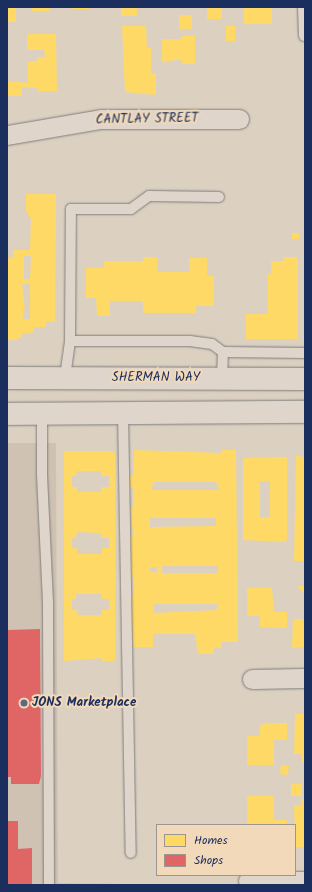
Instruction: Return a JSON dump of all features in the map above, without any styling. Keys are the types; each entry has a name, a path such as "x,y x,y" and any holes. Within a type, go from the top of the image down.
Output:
{"main road":[{"name":"SHERMAN WAY","path":"7,378 66,377 295,380"},
{"path":"7,414 296,412 295,380"}],"street":[{"name":"CANTLAY STREET","path":"7,135 101,119 239,119"},
{"path":"252,679 305,678"},
{"path":"248,881 305,880"}],"lane":[{"path":"303,7 304,36"},
{"path":"66,377 70,341 71,209 131,209 148,196 219,197"},
{"path":"70,341 190,342 212,344 223,352 305,353"},
{"path":"222,379 223,352"},
{"path":"123,413 131,853"},
{"path":"42,414 42,475 48,602 49,885"}],"shaded area":[{"path":"7,443 56,443 58,883 192,885 7,885"}],"building: Homes":[{"path":"7,7 16,7 16,22 7,22"},
{"path":"32,7 49,7 49,11 32,11"},
{"path":"71,7 89,7 89,9 71,9"},
{"path":"121,7 137,7 137,16 121,16"},
{"path":"207,7 222,7 222,19 207,19"},
{"path":"244,7 272,7 272,24 244,24"},
{"path":"179,15 192,15 192,29 179,29"},
{"path":"122,26 146,26 147,48 151,48 151,73 156,73 156,95 125,92"},
{"path":"226,26 235,26 235,41 226,41"},
{"path":"27,34 56,34 57,91 37,91 37,88 22,87 22,96 7,96 7,81 28,83 28,62 37,61 37,57 45,57 44,50 27,50"},
{"path":"182,36 195,36 195,64 182,64 182,59 162,62 162,39 182,39"},
{"path":"26,194 56,194 55,322 47,321 45,327 34,327 34,332 22,334 22,338 17,338 17,340 7,340 7,258 13,258 13,250 30,250 31,217 28,217 28,211 26,211","holes":["24,256 31,256 30,279 24,279","30,283 30,319 23,319 23,309 25,309 22,284"]},
{"path":"292,233 299,233 299,239 292,239"},
{"path":"143,257 157,257 157,272 189,272 189,258 207,258 207,276 214,276 214,306 196,306 196,313 143,313 143,301 110,301 110,316 97,316 96,298 86,298 86,268 104,268 104,261 143,261"},
{"path":"283,257 297,257 298,260 298,339 246,339 246,314 268,314 268,274 271,274 271,261 283,261"},
{"path":"134,450 221,453 221,450 236,450 238,642 222,642 222,648 214,648 214,654 198,654 195,634 153,634 153,647 133,647 131,595 133,595 133,577 130,577 130,535 133,535 130,508 133,508 133,488 130,488 130,476 133,476","holes":["154,482 216,482 220,490 151,490","150,518 216,518 216,526 150,527","162,566 218,566 218,573 162,573","150,567 157,567 157,573 150,571","154,604 217,604 217,610 154,613"]},
{"path":"64,451 114,451 115,661 102,661 102,658 64,661","holes":["77,471 101,471 101,476 109,476 109,487 101,487 101,492 77,492 77,487 72,487 72,476 76,476","77,532 101,533 101,538 109,538 109,548 102,548 102,554 77,554 77,548 72,548 72,538 76,538","76,594 102,594 102,599 109,599 109,610 102,610 102,615 77,615 77,610 72,610 72,599 76,599"]},
{"path":"296,455 305,458 305,561 294,561"},
{"path":"287,457 287,539 285,542 243,540 243,458","holes":["260,481 270,481 270,517 260,517"]},
{"path":"297,586 305,586 305,595"},
{"path":"247,588 272,588 274,612 287,612 287,628 260,627 260,616 247,616"},
{"path":"293,619 303,619 305,647 292,648"},
{"path":"295,714 305,714 305,762 302,762 302,754 294,754"},
{"path":"270,723 287,723 287,740 274,740 274,765 247,765 247,736 260,736 260,725"},
{"path":"281,765 289,766 288,775 280,774"},
{"path":"291,784 302,784 302,796 291,796"},
{"path":"247,796 274,796 274,820 287,820 287,824 247,824"},
{"path":"301,799 305,799 305,847 296,847 294,805 301,805"}],"building: Shops":[{"name":"JONS Marketplace","path":"40,629 41,776 39,784 11,784 11,777 7,777 7,630"},
{"path":"7,821 18,821 18,849 32,848 32,885 7,885"}],"place":[{"name":"JONS Marketplace","path":"24,703"}]}
